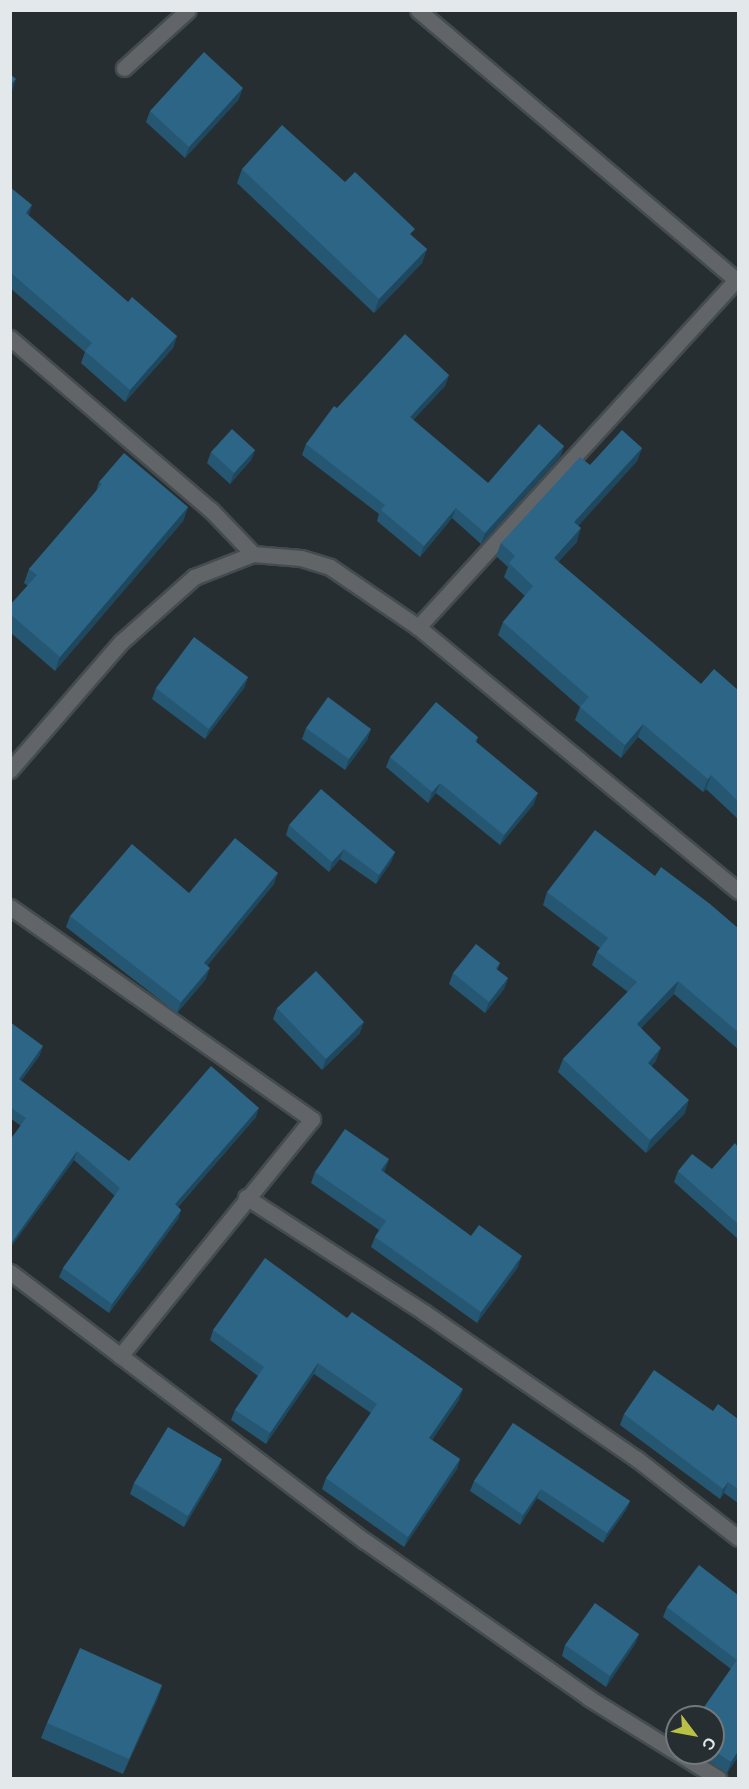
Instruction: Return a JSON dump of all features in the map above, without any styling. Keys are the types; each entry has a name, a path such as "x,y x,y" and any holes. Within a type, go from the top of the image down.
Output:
{"street":[{"path":"124,68 188,10"},
{"path":"418,10 736,280 418,627"},
{"path":"10,338 211,510 253,554"},
{"path":"10,770 121,642 194,577 253,554 301,558 330,567 418,627 738,891"},
{"path":"10,907 312,1119 246,1197 120,1356"},
{"path":"246,1197 425,1313 637,1459 738,1538"},
{"path":"10,1272 365,1541 589,1698 718,1779"}],"building":[{"path":"204,52 243,88 189,147 150,111"},
{"path":"10,74 16,79 10,85"},
{"path":"282,125 345,182 355,172 415,229 410,234 427,249 379,299 242,169"},
{"path":"10,187 32,205 26,213 128,302 132,297 177,336 130,390 85,351 92,343 10,272"},
{"path":"405,334 449,375 410,417 488,483 539,424 564,446 485,533 456,508 424,546 381,510 385,505 306,444 334,406 337,408"},
{"path":"232,429 255,450 234,473 211,452"},
{"path":"622,430 642,448 574,522 581,528 554,558 701,684 714,669 738,690 738,801 711,775 708,779 643,724 625,745 580,707 589,697 503,622 533,586 509,563 515,556 501,543 580,457 590,465"},
{"path":"124,453 188,507 60,657 10,614 10,605 37,575 29,569 102,484 99,482"},
{"path":"194,637 248,677 209,729 156,688"},
{"path":"328,697 371,729 349,759 306,728"},
{"path":"436,702 478,737 475,741 538,793 504,835 440,783 432,792 390,757"},
{"path":"321,789 395,852 379,875 344,849 332,862 289,825"},
{"path":"595,830 655,876 661,867 738,928 738,1032 678,981 637,1024 661,1048 648,1063 689,1100 650,1140 563,1059 637,982 597,952 608,938 547,892"},
{"path":"235,838 278,873 204,963 210,968 181,1002 70,916 132,844 189,893"},
{"path":"476,944 500,963 495,968 508,978 489,1002 453,973"},
{"path":"316,971 364,1022 326,1059 277,1008"},
{"path":"10,1022 43,1046 19,1079 129,1161 211,1066 259,1108 175,1204 181,1210 112,1304 63,1268 120,1188 77,1151 12,1242 10,1241 10,1140 26,1118 10,1107"},
{"path":"345,1129 389,1159 381,1170 471,1236 479,1225 522,1256 481,1312 375,1237 386,1221 315,1172"},
{"path":"735,1143 738,1147 738,1224 678,1171 692,1154 712,1169"},
{"path":"265,1258 347,1318 352,1312 463,1389 429,1438 460,1459 408,1537 326,1478 377,1404 318,1363 270,1433 235,1410 264,1367 213,1330"},
{"path":"654,1370 713,1411 718,1404 738,1419 738,1489 728,1482 723,1489 624,1414"},
{"path":"513,1423 630,1501 607,1533 541,1489 523,1515 474,1481"},
{"path":"168,1427 222,1459 188,1516 134,1483"},
{"path":"699,1565 738,1595 738,1751 731,1762 725,1758 725,1705 705,1705 737,1660 667,1607"},
{"path":"595,1603 639,1634 610,1676 565,1645"},
{"path":"80,1648 162,1685 129,1759 47,1723"}]}
